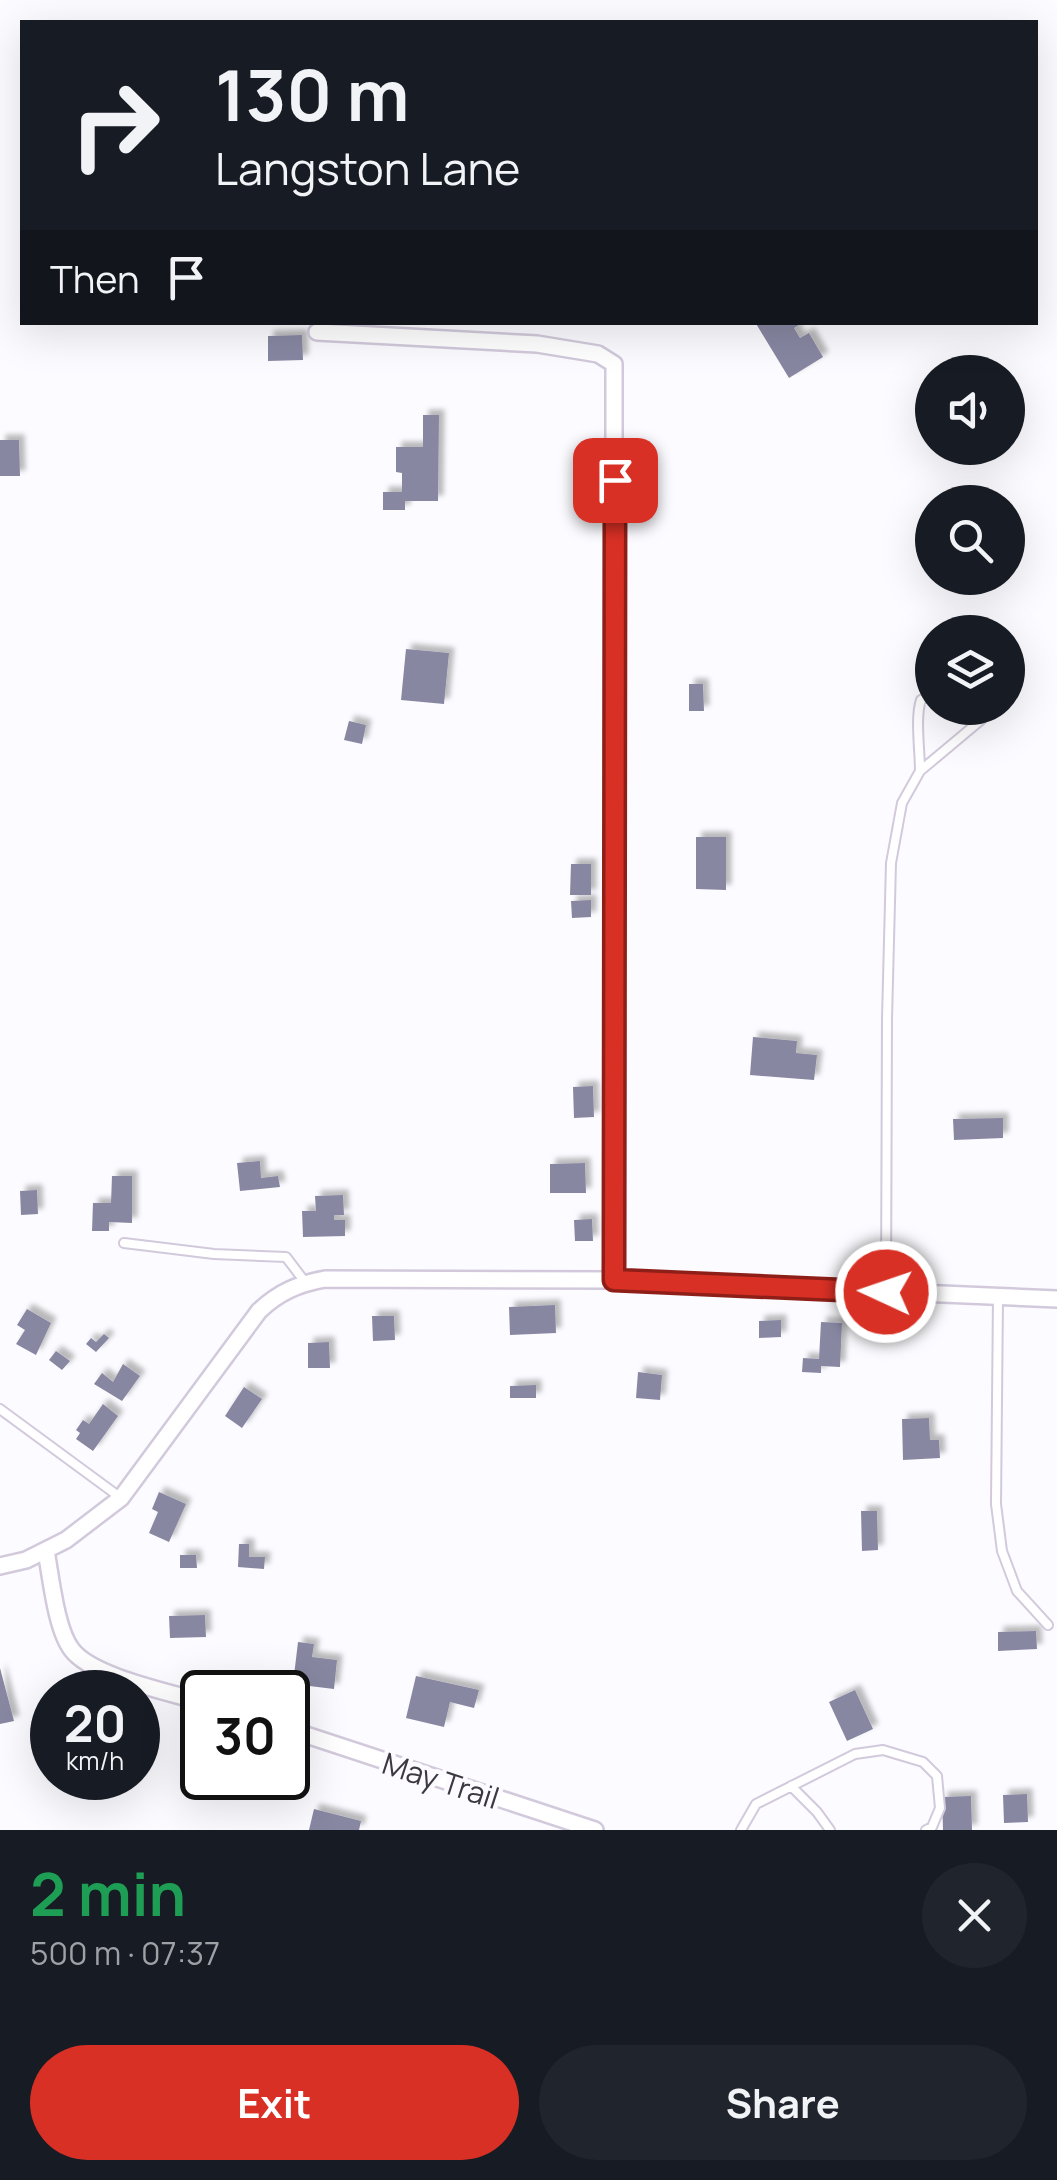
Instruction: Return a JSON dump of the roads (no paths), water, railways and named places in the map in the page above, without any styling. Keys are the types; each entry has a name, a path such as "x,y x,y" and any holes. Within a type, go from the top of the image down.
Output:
{"street":[{"path":"317,332 537,344 598,354 614,364 614,1280"},
{"path":"0,1566 46,1551 101,1516 120,1498 258,1311 288,1288 305,1282 614,1280 1057,1299"},
{"path":"46,1551 64,1634 72,1650 105,1671 180,1695"},
{"name":"May Trail","path":"310,1737 594,1830"}],"lane":[{"path":"918,725 920,771"},
{"path":"886,1292 886,1019 891,863 902,803 920,771 976,725"},
{"path":"124,1243 214,1254 286,1257 305,1282"},
{"path":"998,1298 996,1504 1002,1551 1017,1592 1048,1625"},
{"path":"0,1409 120,1498"},
{"path":"741,1830 756,1804 855,1754 883,1750 923,1762 937,1776 940,1808 932,1827 926,1830"},
{"path":"791,1786 830,1830"}]}
